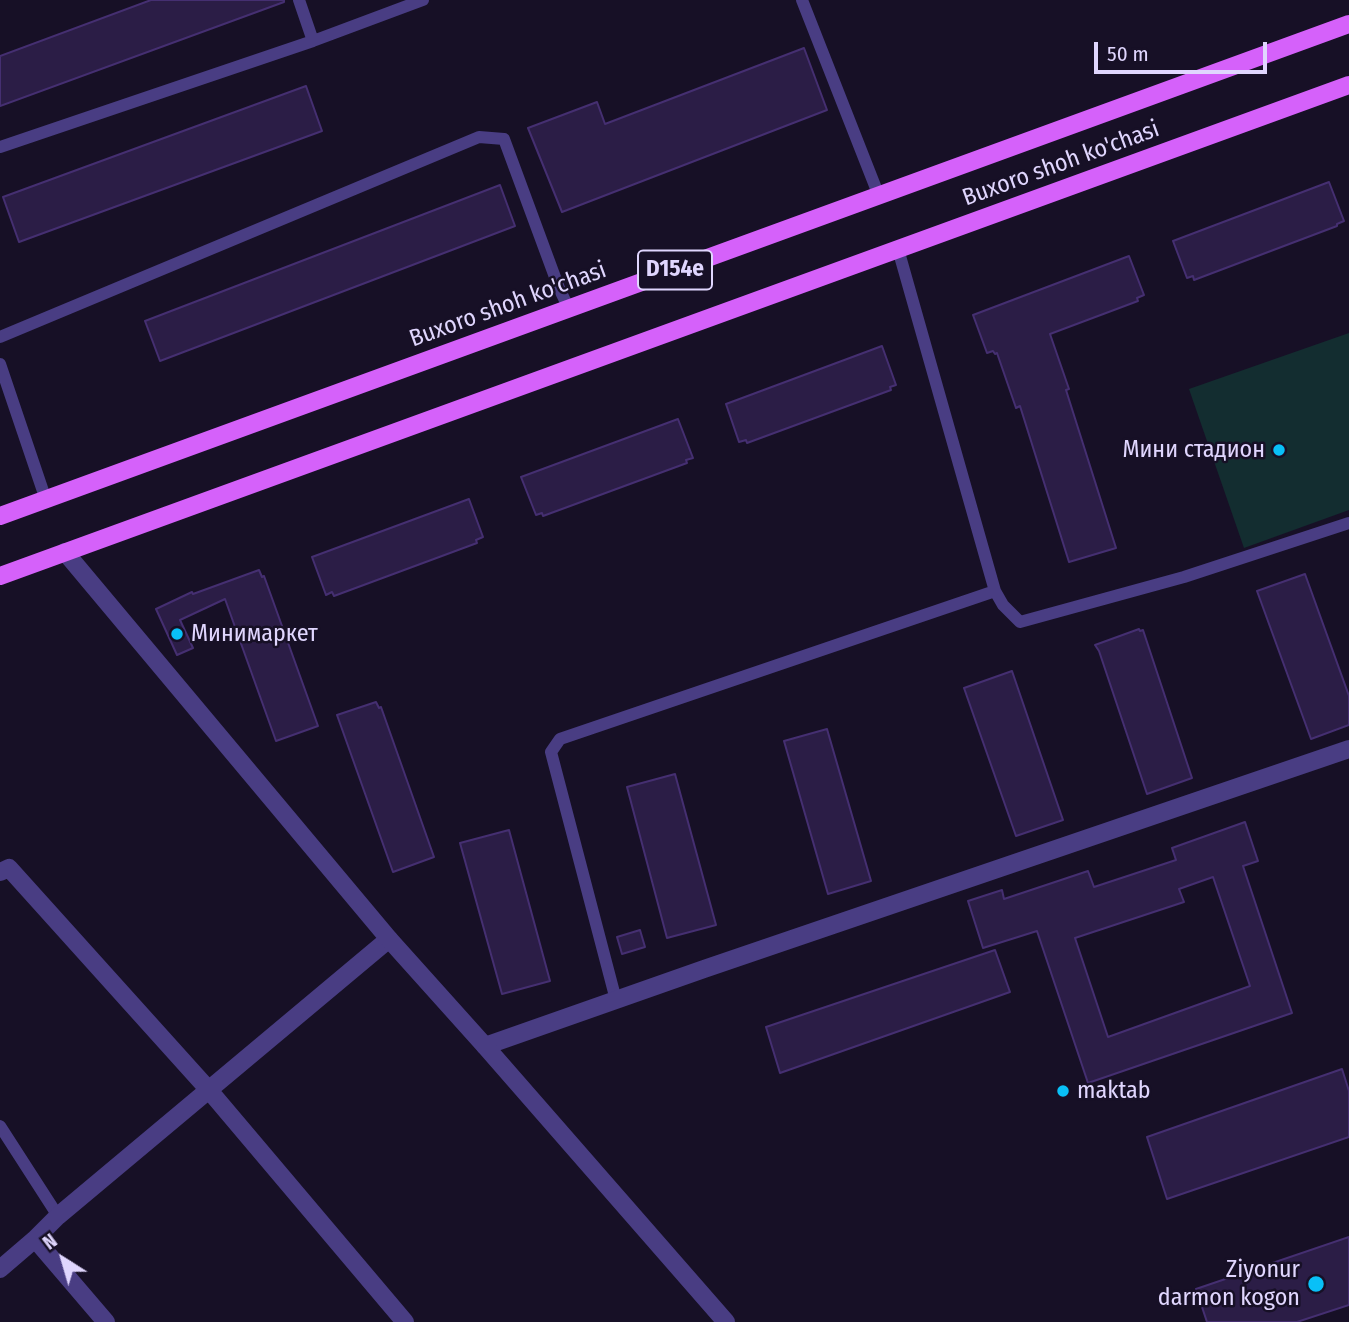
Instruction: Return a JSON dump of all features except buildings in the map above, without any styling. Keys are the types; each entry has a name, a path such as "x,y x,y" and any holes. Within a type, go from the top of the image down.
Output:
{"main road":[{"name":"Buxoro shoh ko'chasi","path":"0,516 1349,24"},
{"name":"Buxoro shoh ko'chasi","path":"0,576 1349,85"}],"street":[{"path":"65,552 389,939 726,1322"},
{"path":"485,1046 1349,748"},
{"path":"0,872 9,868 208,1089 405,1322"},
{"path":"0,1269 58,1216 389,939"},
{"path":"35,1239 106,1322"}],"lane":[{"path":"299,0 313,41"},
{"path":"0,147 313,41 423,0"},
{"path":"802,0 879,196"},
{"path":"0,337 479,137 504,139 569,309"},
{"path":"898,249 995,592 1003,605 1020,622 1184,578 1349,523"},
{"path":"0,363 46,500"},
{"path":"616,1000 551,752 560,739 995,592"},
{"path":"0,1126 58,1216"}],"green space":[{"name":"Мини стадион","path":"1349,333 1349,510 1244,548 1189,389"}],"place":[{"name":"Мини стадион","path":"1279,450"},
{"name":"Минимаркет","path":"177,634"},
{"name":"maktab","path":"1063,1091"},
{"name":"Ziyonur darmon kogon","path":"1316,1284"}]}
